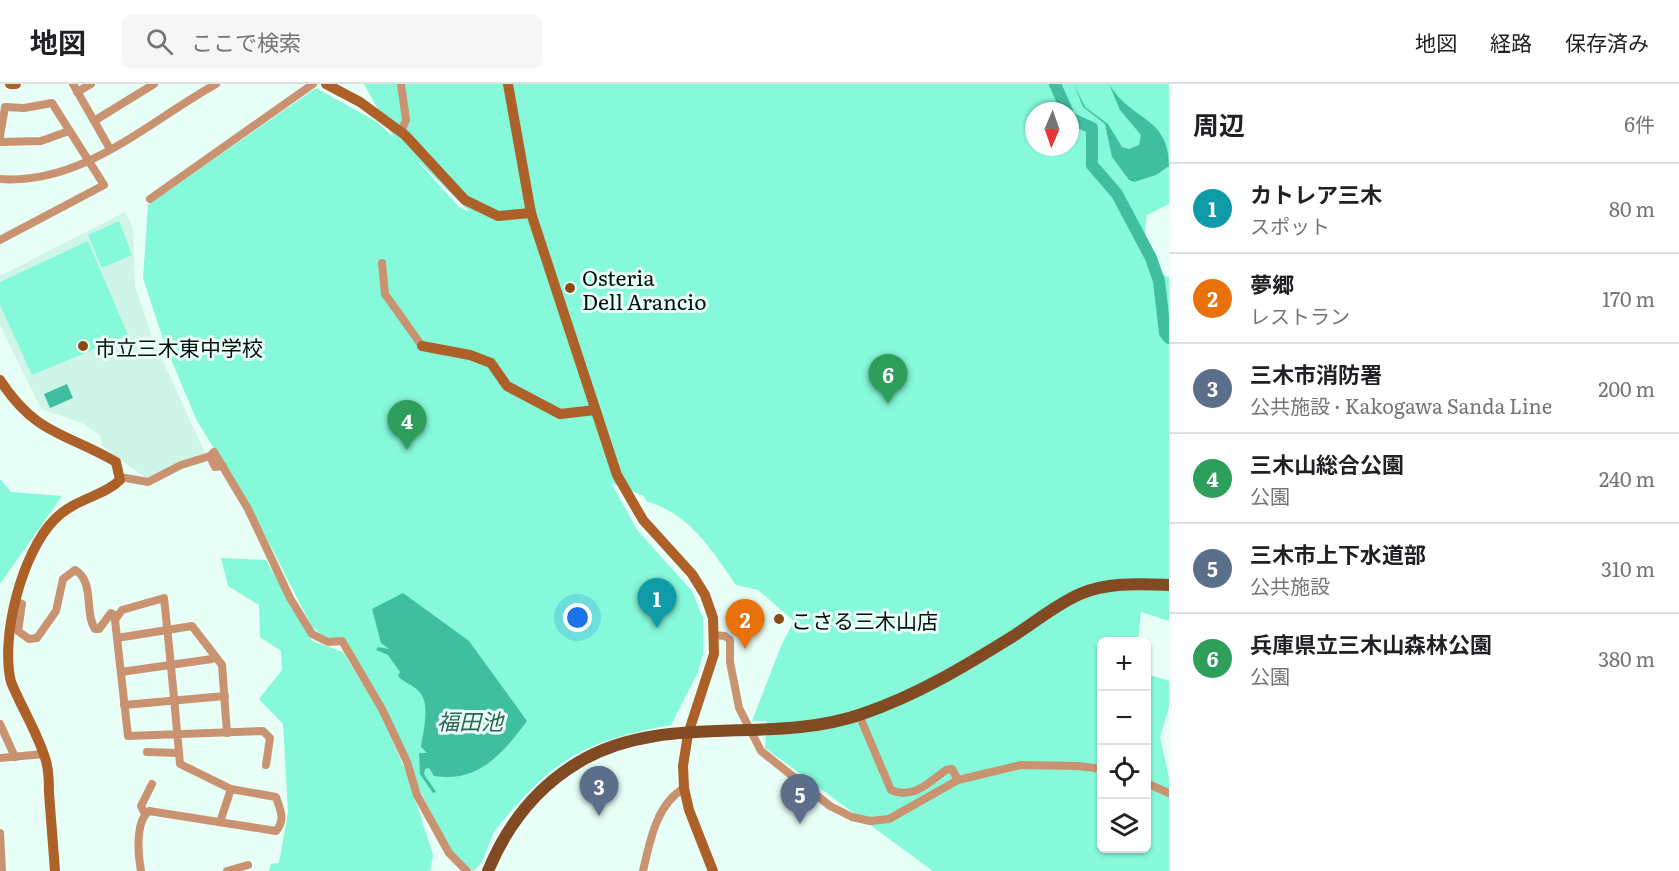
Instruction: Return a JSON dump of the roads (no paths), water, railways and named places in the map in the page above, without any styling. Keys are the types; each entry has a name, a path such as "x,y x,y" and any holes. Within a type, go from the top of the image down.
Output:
{"main road":[{"path":"488,871 499,843 523,807 560,775 580,762 612,747 657,736 800,726 859,715 909,697 944,680 1080,594 1120,584 1169,585"}],"street":[{"path":"10,84 16,84"},
{"path":"91,84 75,88 110,149"},
{"path":"94,121 154,84"},
{"path":"0,179 32,179 90,161 216,84"},
{"path":"150,199 314,84"},
{"path":"326,84 360,102 401,132 465,200 498,216 531,213"},
{"path":"401,84 406,120 401,132"},
{"path":"508,84 531,213 617,475 643,520 692,574 705,595 713,618 714,654 688,734 684,788 693,824 713,871"},
{"path":"0,136 5,107 24,108 52,103 104,185 0,240"},
{"path":"0,142 41,141 69,131"},
{"path":"382,263 382,288 422,346 470,355 491,363 507,386 560,414 571,415 595,410"},
{"path":"0,380 23,411 41,426 116,462 120,477 114,486 69,506 40,537 8,621 3,644 12,682 47,764 55,871"},
{"path":"120,477 148,482 180,465 210,456 214,452 248,508 290,598 312,634 328,642 342,641 382,710 406,762 417,795 449,853 467,871"},
{"path":"15,601 22,604 18,631 29,639 37,638 56,611 63,579 75,570 82,575 95,629 99,629 111,613 117,616"},
{"path":"145,814 149,811 276,831 281,826 282,817 276,797 231,789 180,764 178,735 164,598 122,610 117,616 117,638 128,736 178,735 262,731 268,734 266,765"},
{"path":"117,638 192,626 222,665 227,733"},
{"path":"714,635 725,636 730,640 730,662 739,708 761,751 830,806 852,817 870,821 889,819 957,780 1021,765 1069,765 1097,768"},
{"path":"121,672 212,659 215,656"},
{"path":"124,705 225,696"},
{"path":"859,715 891,790 901,795 914,793 946,770 952,769 957,780"},
{"path":"0,724 15,757"},
{"path":"147,752 179,753"},
{"path":"0,758 44,754"},
{"path":"141,871 139,841 145,814 141,806 152,784"},
{"path":"1151,785 1169,793"},
{"path":"643,871 657,820 671,796 684,788"},
{"path":"220,822 231,789"},
{"path":"0,833 2,871"},
{"path":"227,871 248,865"}],"water":[{"path":"1074,84 1085,107 1108,124 1122,147 1129,149 1139,145 1141,135 1120,110 1109,84 1128,106 1148,120 1163,137 1169,166 1156,175 1134,182 1129,180 1112,157 1105,124 1083,107"},
{"path":"67,384 73,398 50,408 44,394"},
{"name":"福田池","path":"403,593 469,641 527,721 499,754 477,770 450,777 434,776 429,768 425,769 424,774 436,792 433,793 420,774 419,753 427,753 421,747 425,720 424,699 416,688 398,676 400,672 388,655 376,650 378,647 389,649 381,643 372,609"}],"waterway":[{"path":"1055,84 1063,102"},
{"path":"1079,122 1092,128 1092,165 1117,194 1151,258 1159,281 1165,333 1169,338"}],"place":[{"name":"Osteria Dell Arancio","path":"570,288"},
{"name":"市立三木東中学校","path":"83,346"},
{"name":"兵庫県立三木山森林公園","path":"888,404"},
{"name":"三木山総合公園","path":"407,450"},
{"name":"こさる三木山店","path":"779,619"},
{"name":"カトレア三木","path":"657,628"},
{"name":"夢郷","path":"745,649"},
{"name":"三木市消防署","path":"599,816"},
{"name":"三木市上下水道部","path":"800,824"}]}
